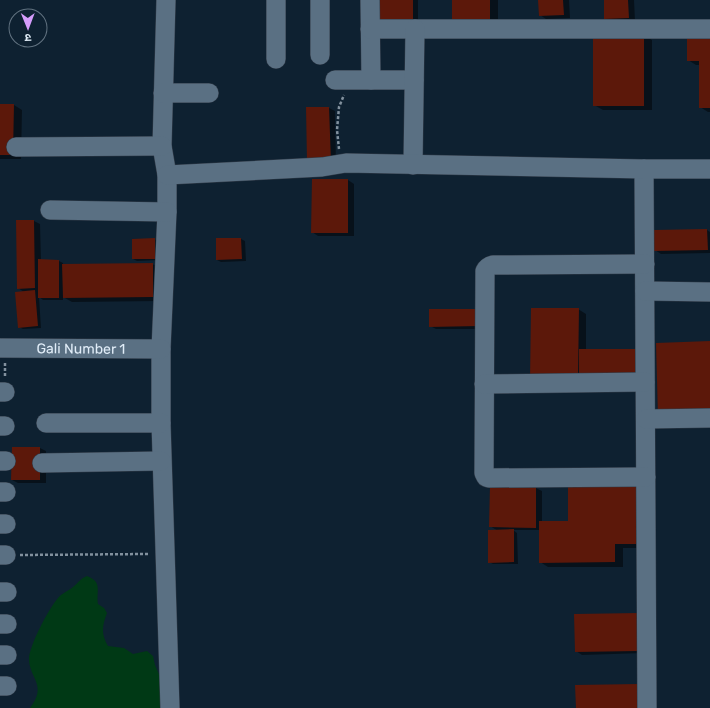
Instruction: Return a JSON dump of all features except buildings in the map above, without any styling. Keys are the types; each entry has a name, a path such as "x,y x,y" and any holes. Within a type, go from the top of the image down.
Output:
{"street":[{"path":"166,0 162,146 167,175 167,212 161,349 161,423 170,708"},
{"path":"276,0 276,59"},
{"path":"320,0 320,55"},
{"path":"370,0 371,80"},
{"path":"370,29 710,29"},
{"path":"413,164 415,29"},
{"path":"343,80 414,80"},
{"path":"163,93 209,93"},
{"path":"16,147 162,146"},
{"path":"167,175 322,167 346,163 710,169"},
{"path":"644,169 647,708"},
{"path":"50,210 167,212"},
{"path":"645,264 489,266 485,271 484,473 489,478 646,476"},
{"path":"645,291 710,292"},
{"name":"Gali Number 1","path":"0,348 161,349"},
{"path":"484,384 645,382"},
{"path":"646,419 710,418"},
{"path":"46,423 161,423"},
{"path":"42,463 162,461"}],"path":[{"path":"343,80 337,130 340,154 346,163"},
{"path":"3,555 165,554"}],"green space":[{"path":"87,576 92,578 97,584 98,604 104,608 107,613 103,630 104,638 108,646 124,648 133,654 147,651 153,656 161,679 161,708 30,708 35,700 38,687 29,659 32,645 54,603 61,595"}]}
